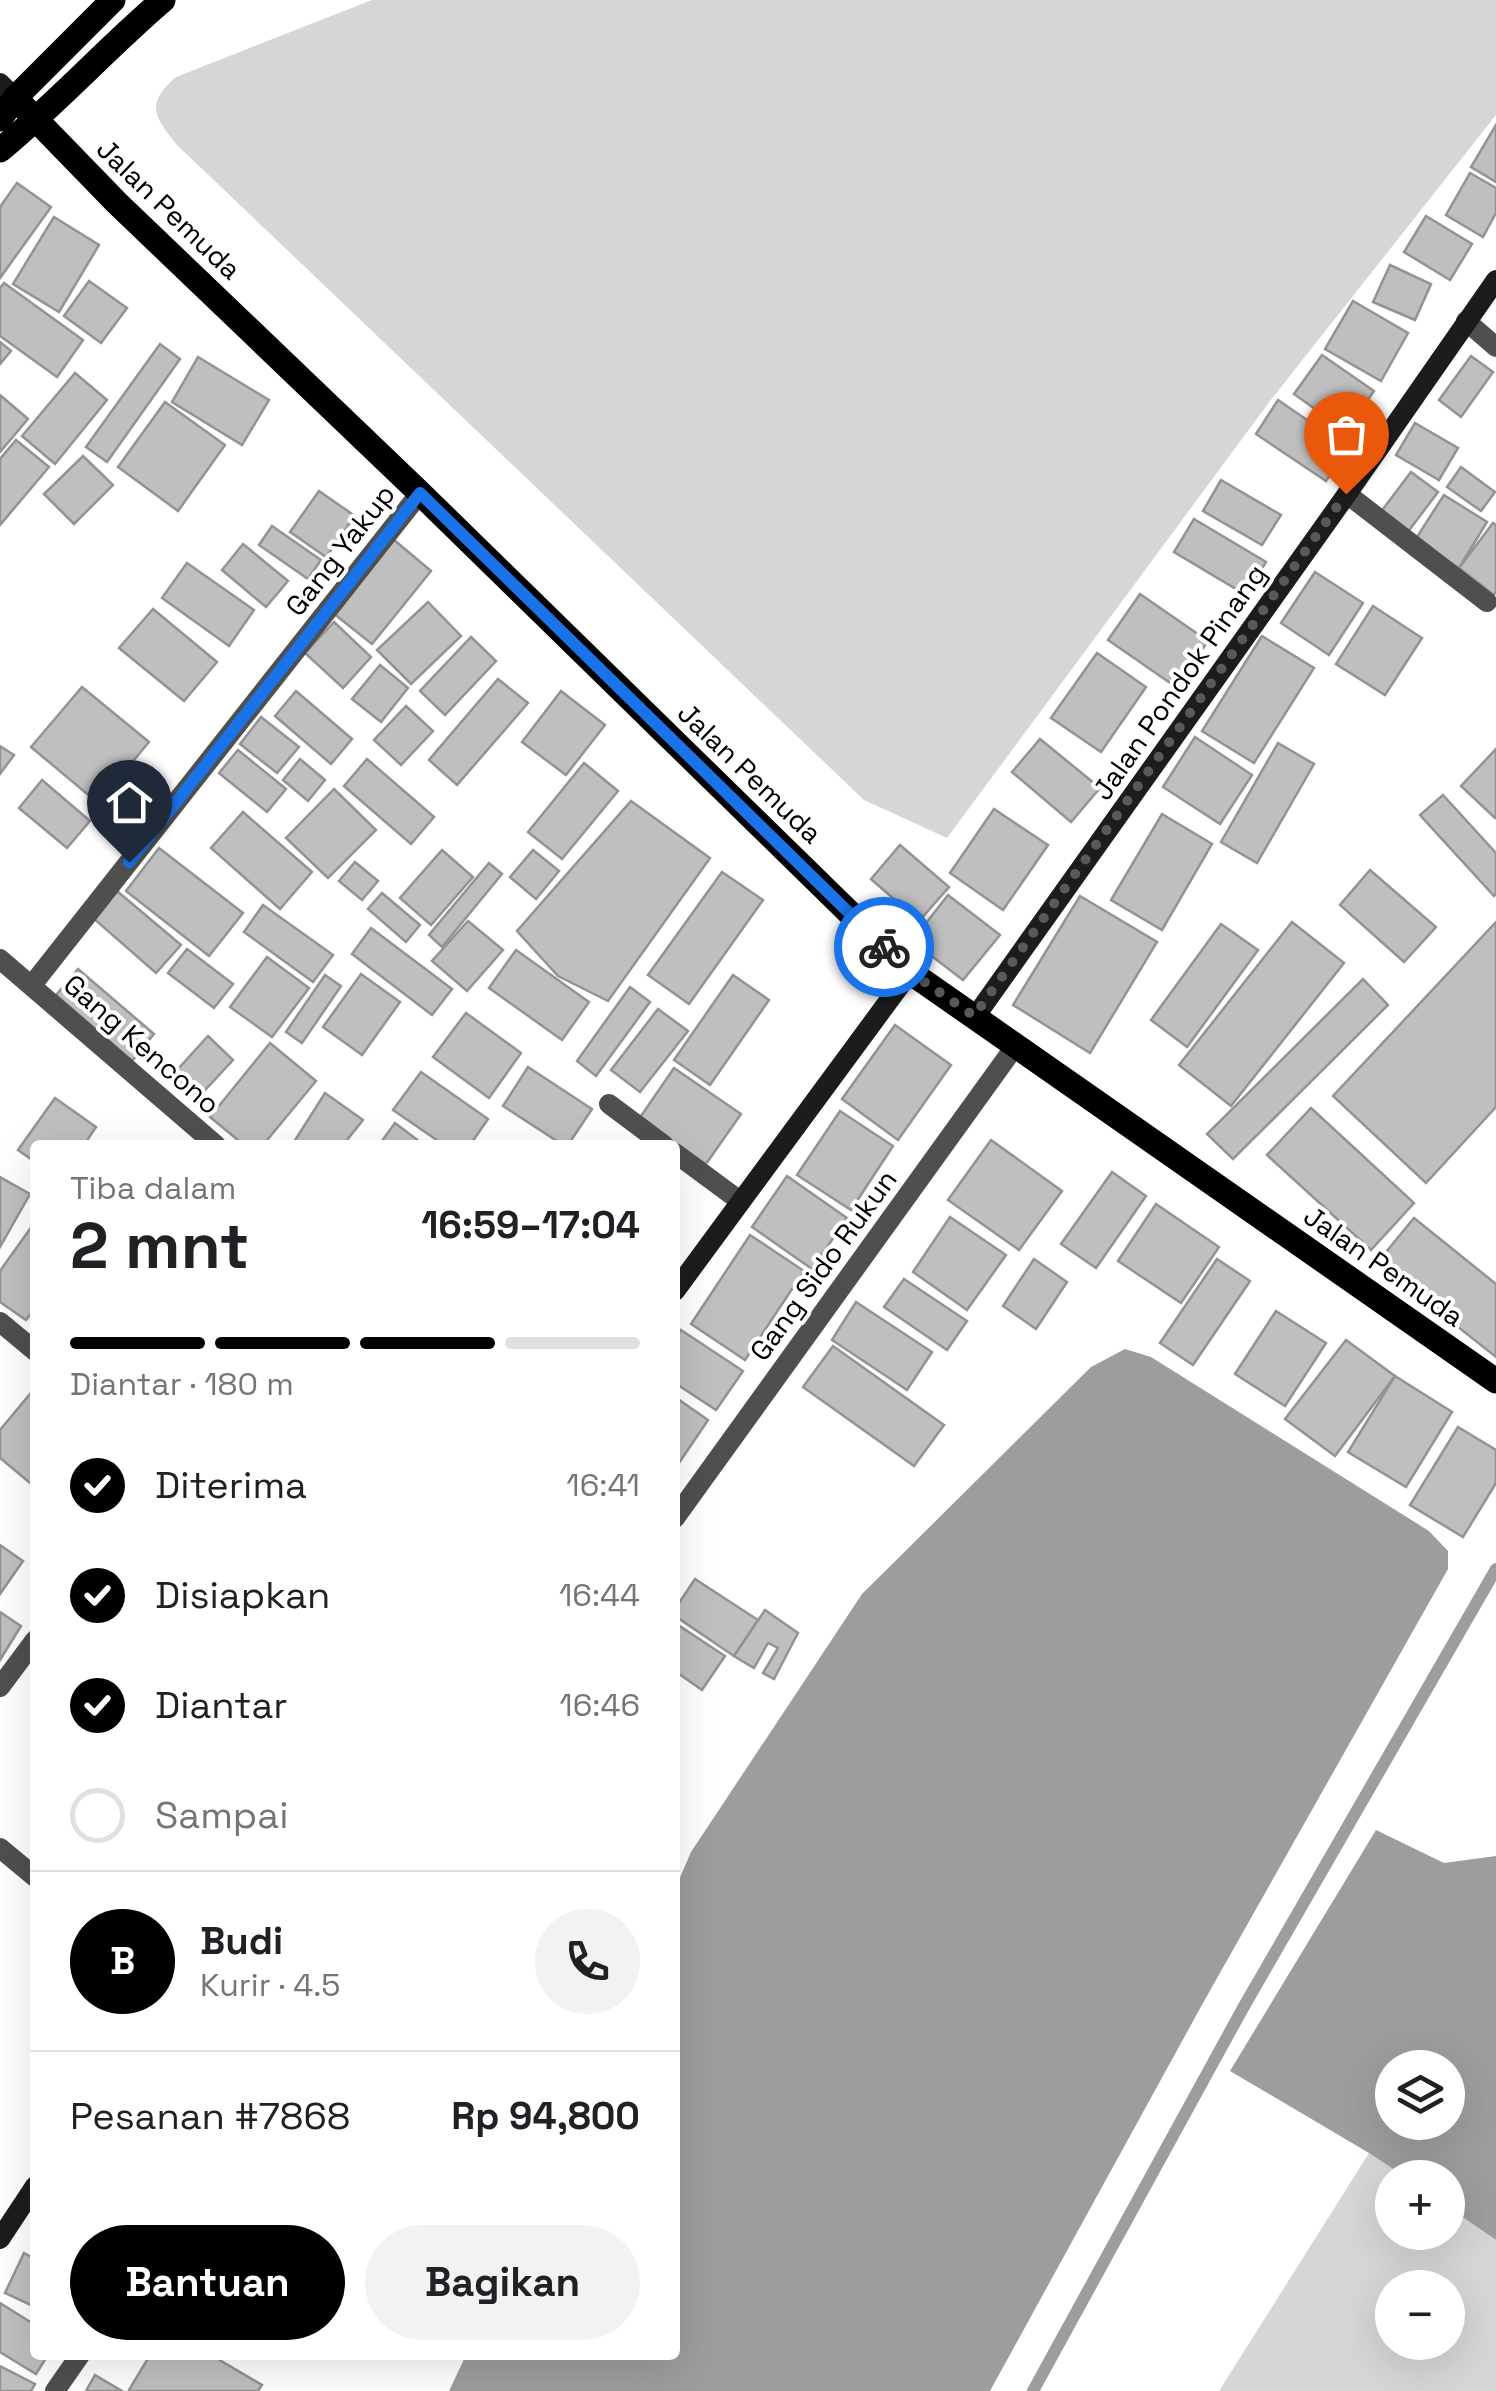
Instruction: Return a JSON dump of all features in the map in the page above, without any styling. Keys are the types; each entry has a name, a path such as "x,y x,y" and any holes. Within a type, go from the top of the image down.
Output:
{"main road":[{"path":"0,119 8,90 113,0"},
{"path":"0,150 163,0"},
{"name":"Jalan Pemuda","path":"8,90 117,202 910,972 1496,1381"}],"street":[{"name":"Jalan Pondok Pinang","path":"974,1016 1496,280"},
{"path":"1466,321 1496,347"},
{"name":"Gang Yakup","path":"32,985 420,493"},
{"path":"1346,494 1487,602"},
{"path":"0,959 32,985"},
{"path":"680,1283 910,972"},
{"name":"Gang Kencono","path":"32,985 210,1140"},
{"name":"Gang Sido Rukun","path":"680,1511 1016,1044"},
{"path":"609,1104 657,1140"},
{"path":"680,1157 740,1201"},
{"path":"0,1322 30,1346"},
{"path":"0,1687 30,1647"},
{"path":"0,1848 30,1872"},
{"path":"0,2239 30,2194"},
{"path":"55,2391 77,2360"}],"shaded area":[{"path":"372,0 1496,0 1496,115 1270,401 947,838 864,800 177,145 163,126 156,103 176,77"},
{"path":"1125,1349 1151,1357 1429,1531 1448,1551 1448,1569 990,2391 449,2391 464,2360 680,2360 680,1877 691,1852 862,1594 1091,1367"},
{"path":"1376,1830 1444,1863 1496,1856 1496,2240 1465,2219 1465,2160 1380,2160 1230,2071"},
{"path":"1369,2153 1380,2160 1375,2160 1375,2250 1465,2250 1465,2219 1496,2240 1496,2391 1219,2391"}],"building":[{"path":"1496,125 1496,182 1471,167"},
{"path":"1470,173 1496,188 1496,213 1483,237 1446,215"},
{"path":"17,183 51,207 0,278 0,207"},
{"path":"1426,216 1472,244 1450,280 1404,252"},
{"path":"54,217 99,245 59,312 13,284"},
{"path":"1390,265 1431,284 1415,320 1373,302"},
{"path":"89,281 127,308 101,343 64,316"},
{"path":"4,283 83,340 57,377 0,336 0,288"},
{"path":"1353,301 1408,333 1381,381 1325,349"},
{"path":"0,342 11,351 0,364"},
{"path":"160,344 180,359 107,462 86,447"},
{"path":"1322,355 1374,391 1346,431 1294,394"},
{"path":"1471,356 1493,372 1461,417 1439,400"},
{"path":"198,357 269,400 242,445 172,402"},
{"path":"75,373 107,400 55,464 22,436"},
{"path":"0,395 28,419 0,452"},
{"path":"1278,400 1348,448 1326,481 1256,434"},
{"path":"165,402 225,445 178,511 118,467"},
{"path":"1415,423 1458,448 1439,480 1396,455"},
{"path":"16,440 49,467 0,525 0,459"},
{"path":"83,456 113,485 74,524 44,494"},
{"path":"1461,467 1495,492 1481,511 1447,487"},
{"path":"1411,472 1438,492 1407,533 1380,513"},
{"path":"1221,480 1281,515 1262,545 1203,511"},
{"path":"319,491 355,516 326,557 290,532"},
{"path":"1444,495 1487,522 1459,568 1415,540"},
{"path":"1194,519 1266,562 1246,595 1174,552"},
{"path":"1493,523 1496,525 1494,595 1459,568"},
{"path":"272,526 321,560 308,579 259,545"},
{"path":"393,539 431,571 372,644 333,613"},
{"path":"243,544 288,581 266,607 222,570"},
{"path":"187,563 254,610 229,646 162,598"},
{"path":"1315,572 1363,603 1329,655 1281,623"},
{"path":"1140,594 1208,641 1176,687 1108,640"},
{"path":"428,602 461,636 411,684 377,650"},
{"path":"1373,606 1422,638 1385,695 1336,664"},
{"path":"153,609 217,662 184,701 119,648"},
{"path":"334,622 371,657 343,688 305,653"},
{"path":"1262,636 1314,668 1254,763 1202,731"},
{"path":"471,637 496,661 445,715 420,691"},
{"path":"1097,653 1146,687 1101,752 1051,718"},
{"path":"380,665 408,688 381,722 352,699"},
{"path":"498,679 528,703 457,785 429,760"},
{"path":"82,687 149,742 98,803 31,747"},
{"path":"296,691 352,739 331,764 275,716"},
{"path":"561,691 605,725 566,775 522,742"},
{"path":"406,706 433,731 401,765 374,740"},
{"path":"261,717 299,747 277,773 240,744"},
{"path":"1195,737 1252,775 1220,824 1163,787"},
{"path":"1040,739 1100,788 1071,822 1012,772"},
{"path":"1278,743 1314,764 1257,863 1221,842"},
{"path":"0,746 14,755 0,774"},
{"path":"1496,749 1496,817 1495,818 1461,786"},
{"path":"238,750 286,789 267,812 219,773"},
{"path":"300,759 325,780 308,801 283,780"},
{"path":"367,759 434,817 411,844 344,786"},
{"path":"584,763 618,791 562,859 528,832"},
{"path":"42,780 90,821 67,848 19,808"},
{"path":"334,789 376,830 328,878 286,838"},
{"path":"1443,795 1496,853 1494,896 1420,815"},
{"path":"631,801 710,858 608,1001 558,976 517,931"},
{"path":"994,809 1048,845 1003,910 950,873"},
{"path":"243,812 312,872 280,909 211,848"},
{"path":"1162,814 1212,844 1162,930 1111,900"},
{"path":"900,845 949,887 919,921 871,879"},
{"path":"159,848 243,913 209,956 126,891"},
{"path":"442,850 473,877 431,925 400,898"},
{"path":"533,850 559,871 536,899 510,877"},
{"path":"355,862 378,881 362,900 339,881"},
{"path":"489,863 502,874 442,947 429,935"},
{"path":"1370,870 1436,927 1404,962 1340,905"},
{"path":"722,872 763,900 689,1004 648,975"},
{"path":"117,891 181,945 156,973 93,918"},
{"path":"382,893 420,925 406,942 368,909"},
{"path":"948,895 1000,935 963,980 912,941"},
{"path":"1080,896 1157,942 1090,1053 1013,1005"},
{"path":"263,905 333,955 313,982 244,932"},
{"path":"468,921 503,950 467,991 432,961"},
{"path":"1292,922 1344,963 1231,1106 1179,1065"},
{"path":"1496,922 1496,1107 1426,1183 1333,1096"},
{"path":"1221,924 1258,950 1187,1047 1151,1020"},
{"path":"371,928 452,989 432,1015 352,954"},
{"path":"187,949 233,984 214,1008 168,973"},
{"path":"516,950 589,1002 562,1040 489,988"},
{"path":"267,957 309,988 272,1037 230,1007"},
{"path":"78,969 154,1034 132,1061 56,995"},
{"path":"361,974 400,1002 362,1055 323,1027"},
{"path":"325,975 341,986 302,1043 286,1032"},
{"path":"733,975 769,1000 710,1085 674,1060"},
{"path":"1363,979 1388,1005 1233,1159 1207,1134"},
{"path":"630,987 650,1002 596,1076 577,1061"},
{"path":"658,1009 688,1031 640,1092 611,1070"},
{"path":"466,1013 521,1053 489,1098 433,1057"},
{"path":"895,1025 951,1065 898,1140 842,1099"},
{"path":"208,1036 233,1060 194,1102 169,1079"},
{"path":"270,1043 316,1081 267,1140 238,1140 210,1117"},
{"path":"528,1067 592,1109 571,1140 555,1140 503,1106"},
{"path":"674,1068 741,1114 706,1164 680,1147 680,1140 670,1140 639,1119"},
{"path":"421,1072 488,1119 473,1140 437,1140 393,1110"},
{"path":"325,1093 363,1120 347,1140 295,1140"},
{"path":"55,1098 96,1127 87,1140 30,1140 30,1158 18,1150"},
{"path":"1311,1108 1414,1203 1371,1250 1267,1155"},
{"path":"840,1111 893,1146 851,1210 797,1175"},
{"path":"395,1123 417,1140 383,1140"},
{"path":"991,1140 1062,1191 1019,1250 948,1200"},
{"path":"1112,1172 1146,1196 1096,1268 1061,1244"},
{"path":"787,1176 847,1218 812,1269 752,1227"},
{"path":"0,1177 30,1194 0,1247"},
{"path":"1156,1204 1219,1247 1181,1303 1118,1261"},
{"path":"950,1217 1006,1255 967,1310 913,1272"},
{"path":"1414,1218 1496,1284 1496,1357 1377,1263"},
{"path":"30,1229 30,1315 26,1320 0,1302 0,1271"},
{"path":"750,1235 804,1271 745,1360 691,1324"},
{"path":"1034,1259 1067,1282 1036,1329 1003,1306"},
{"path":"1217,1259 1250,1281 1193,1365 1160,1343"},
{"path":"904,1279 967,1321 947,1350 884,1307"},
{"path":"856,1302 932,1352 907,1390 832,1340"},
{"path":"1276,1311 1326,1343 1285,1406 1235,1374"},
{"path":"680,1332 743,1371 716,1410 680,1386"},
{"path":"1346,1340 1395,1376 1335,1456 1285,1419"},
{"path":"833,1346 944,1425 914,1466 803,1387"},
{"path":"1395,1376 1452,1412 1406,1487 1348,1452"},
{"path":"30,1394 30,1483 0,1458 0,1430"},
{"path":"680,1400 708,1420 680,1462"},
{"path":"1458,1427 1496,1450 1496,1483 1463,1537 1410,1505"},
{"path":"0,1545 23,1561 0,1594"},
{"path":"695,1579 758,1620 734,1656 680,1619 680,1602"},
{"path":"765,1610 798,1633 774,1679 763,1673 778,1648 768,1643 754,1668 734,1656"},
{"path":"0,1612 21,1626 0,1660"},
{"path":"680,1626 725,1656 702,1690 680,1675"},
{"path":"24,2253 30,2256 30,2305 5,2293"},
{"path":"0,2303 30,2322 30,2360 45,2360 36,2374 0,2352"},
{"path":"147,2360 220,2360 262,2385 258,2391 129,2390"},
{"path":"0,2366 35,2384 31,2391 0,2391"},
{"path":"95,2375 122,2391 86,2391"}],"waterway":[{"path":"1033,2391 1243,2008 1496,1569"}],"way so far":[{"path":"884,947 910,972 974,1016 1346,494"}],"route":[{"path":"129,862 420,493 884,947"}]}
